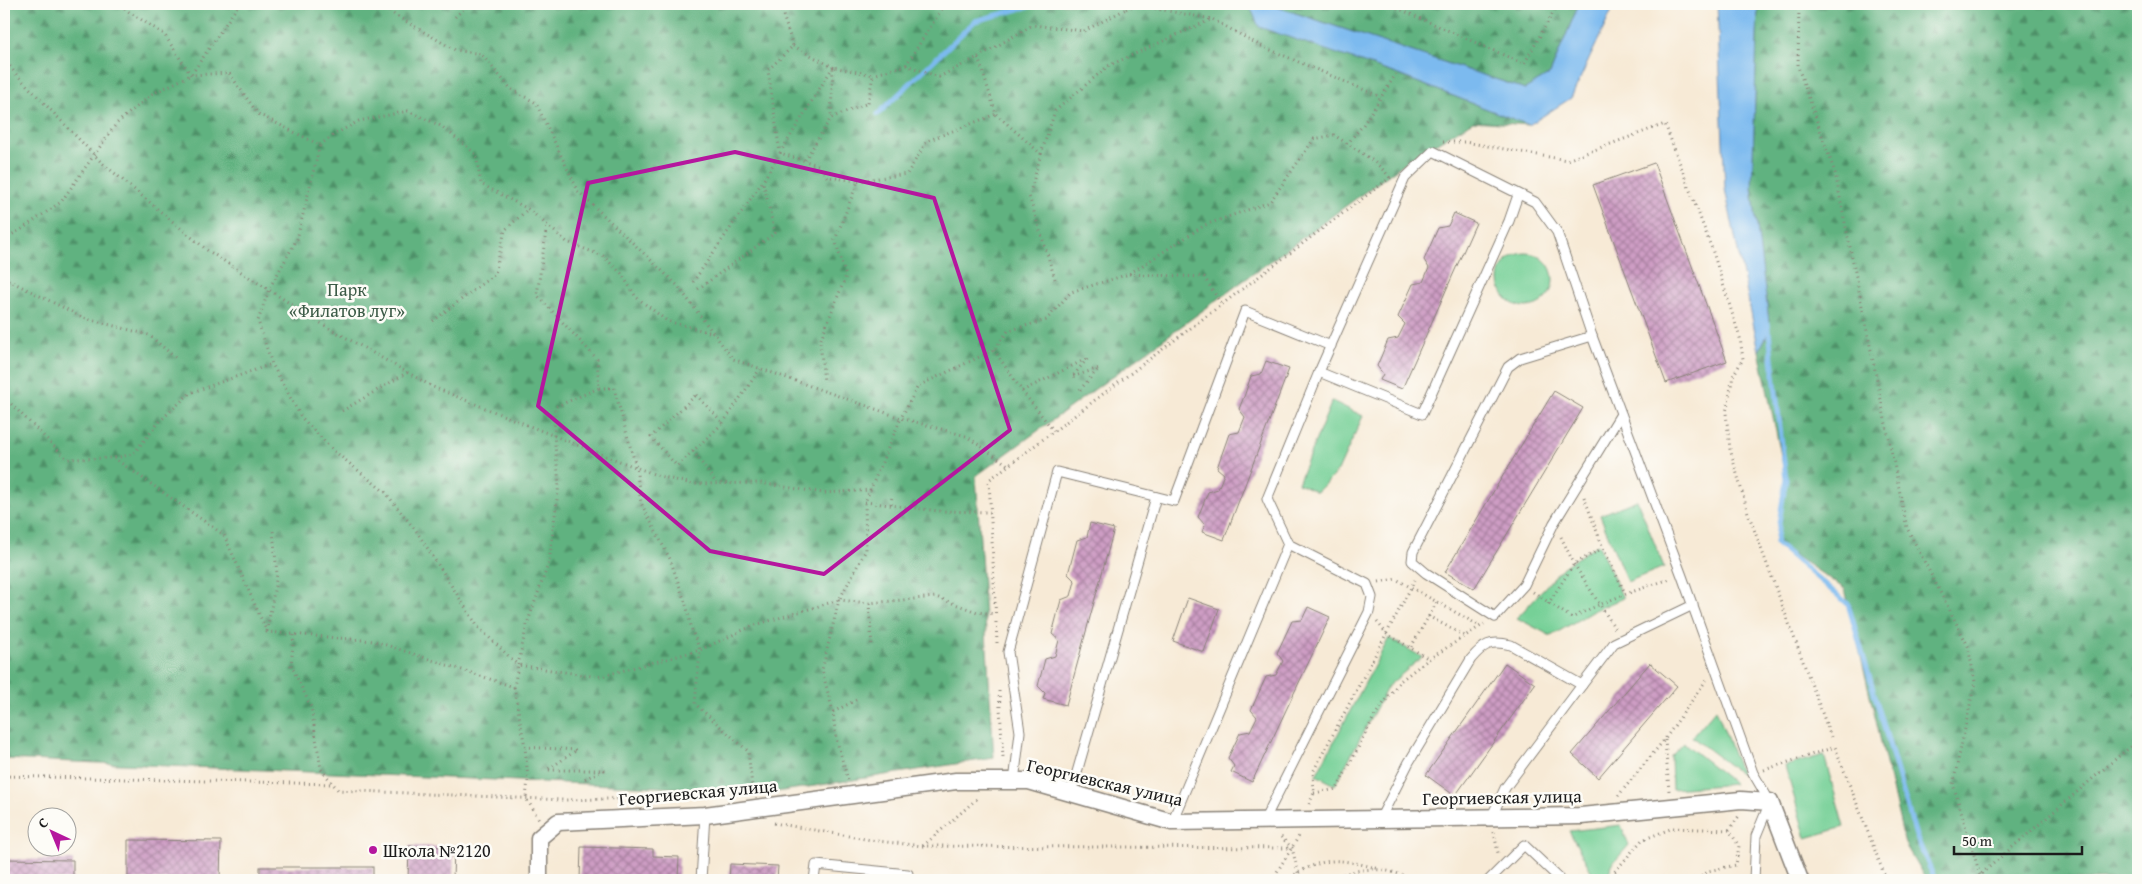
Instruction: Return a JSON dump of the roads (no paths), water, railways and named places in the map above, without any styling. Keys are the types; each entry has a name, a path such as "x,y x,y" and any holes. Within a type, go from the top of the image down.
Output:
{"street":[{"name":"Георгиевская улица","path":"538,880 539,838 558,822 705,815 956,781 1030,782 1172,822 1581,816 1741,800 1770,802"},
{"path":"1770,802 1800,880"}],"lane":[{"path":"1264,821 1369,612 1372,597 1367,584 1288,544 1267,499 1318,372 1405,178 1433,151 1535,202 1557,232 1592,336 1754,774 1770,802 1756,836 1754,880"},
{"path":"1318,372 1422,414 1509,220 1518,195"},
{"path":"1014,782 1020,732 1008,652 1057,472 1174,501 1245,311 1331,346"},
{"path":"1592,336 1520,358 1508,367 1413,552 1412,561 1495,617 1524,585 1554,523 1621,414"},
{"path":"1071,793 1156,498"},
{"path":"1172,822 1288,544"},
{"path":"1491,818 1505,788 1614,642 1693,605"},
{"path":"1380,819 1409,762 1471,659 1483,646 1498,642 1511,645 1582,685"},
{"path":"701,880 705,815"},
{"path":"1489,880 1524,845 1561,880"},
{"path":"814,880 816,865 908,874 908,880"}],"water":[{"path":"1249,4 1268,4 1525,89 1550,74 1579,4 1615,4 1571,98 1529,125 1396,74 1259,27"},
{"path":"1717,4 1758,4 1752,188 1770,329 1759,351 1725,189"}],"waterway":[{"path":"878,114 975,21 1038,4"},
{"path":"1768,323 1786,479 1776,543 1848,604 1916,836 1935,880"}],"place":[{"name":"Школа №2120","path":"373,850"}],"park label":[{"name":"Парк «Филатов луг»","path":"347,299"}]}
